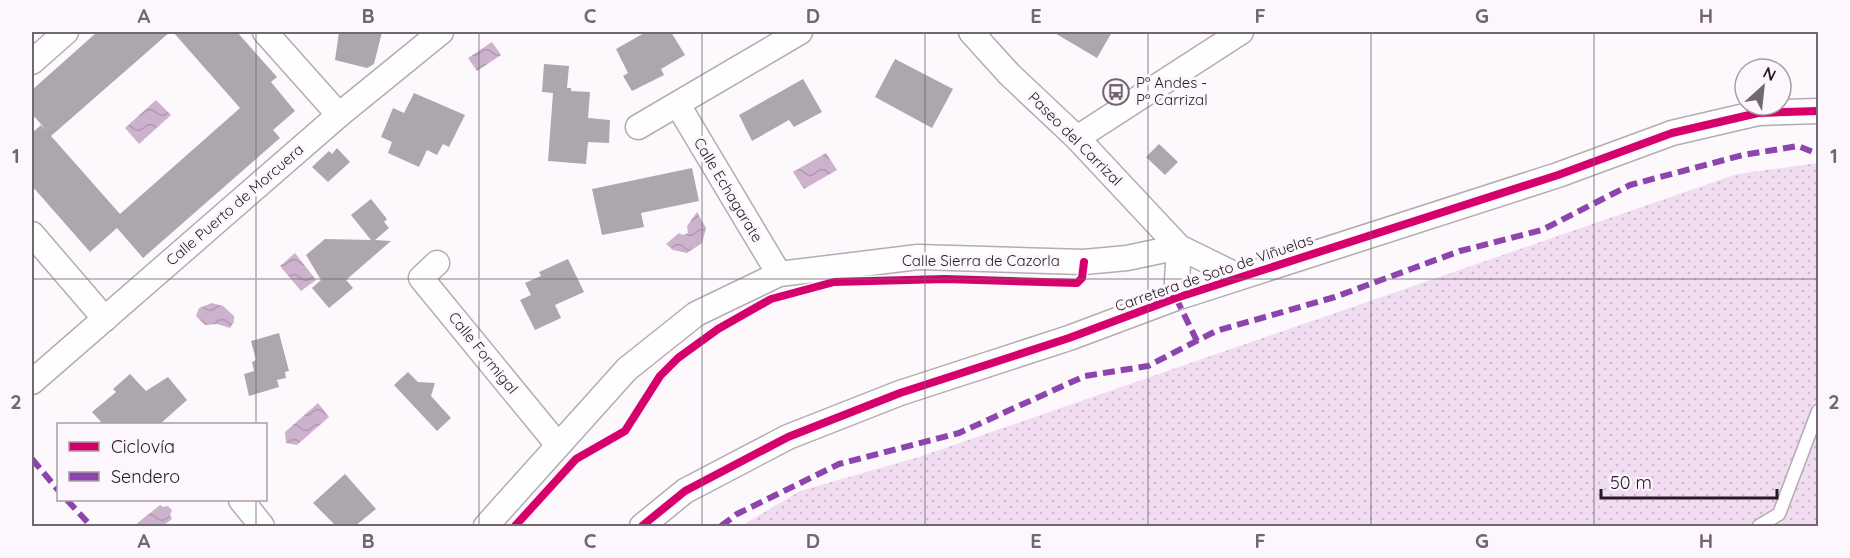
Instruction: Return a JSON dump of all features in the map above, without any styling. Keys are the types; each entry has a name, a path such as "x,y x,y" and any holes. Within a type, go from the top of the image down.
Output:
{"street":[{"path":"32,63 66,32"},
{"path":"265,32 339,115"},
{"name":"Calle Puerto de Morcuera","path":"32,382 339,115 441,32"},
{"path":"638,127 800,32"},
{"name":"Paseo del Carrizal","path":"972,32 1010,74 1077,138 1179,247 1240,277"},
{"path":"1077,138 1241,32"},
{"name":"Calle Echagarate","path":"678,105 779,274"},
{"name":"Carretera de Soto de Viñuelas","path":"642,526 685,491 788,437 900,393 1070,338 1176,298 1558,175 1672,133 1758,113 1818,111"},
{"path":"32,234 105,319"},
{"path":"1176,298 1179,247"},
{"name":"Calle Sierra de Cazorla","path":"486,526 627,369 696,314 779,274 918,257 1084,262 1127,258 1179,247"},
{"name":"Calle Formigal","path":"437,263 421,278 558,444"},
{"path":"242,501 262,526"}],"lane":[{"path":"1759,526 1779,514 1818,411"}],"shaded area":[{"path":"1818,163 1818,526 741,526 800,491 919,457 1737,174"}],"water":[{"path":"492,42 501,55 477,71 468,58"},
{"path":"156,100 171,115 139,144 125,128"},
{"path":"826,153 837,170 804,189 793,172"},
{"path":"697,212 706,228 702,243 687,253 673,250 666,244 679,233 683,235 688,233 687,226"},
{"path":"295,253 316,280 301,291 280,266"},
{"path":"212,303 223,306 234,316 234,322 230,328 217,324 205,325 196,316 199,308"},
{"path":"318,403 329,417 297,445 286,443 285,432"},
{"path":"160,505 168,506 172,510 170,515 172,519 163,526 134,526"}],"building":[{"path":"97,32 170,32 51,136 120,214 240,108 173,32 237,32 277,77 271,82 295,111 273,130 280,138 143,258 117,228 90,252 32,186 32,133 41,125 47,131 32,114 32,90"},
{"path":"339,32 382,32 374,64 367,68 335,60"},
{"path":"646,32 671,32 685,55 661,69 664,75 632,91 623,76 628,73 616,49"},
{"path":"1053,32 1112,32 1097,58"},
{"path":"895,59 953,89 932,128 875,97"},
{"path":"544,64 569,66 567,88 571,88 571,91 590,92 588,118 610,120 609,143 588,142 586,164 548,161 553,93 542,92"},
{"path":"803,79 822,112 794,127 789,120 752,141 739,115"},
{"path":"414,93 465,115 449,147 443,144 437,155 427,150 419,167 388,153 392,142 381,137 393,108 404,113"},
{"path":"1159,144 1178,162 1165,175 1146,157"},
{"path":"337,148 350,162 328,182 312,167 329,151 332,154"},
{"path":"692,168 699,201 641,213 644,227 602,235 592,189"},
{"path":"371,199 387,219 384,222 389,228 375,240 391,241 346,280 353,288 329,308 312,288 321,280 306,255 325,239 371,240 351,215"},
{"path":"568,259 584,292 555,305 561,318 535,330 520,300 531,295 525,283 541,276 539,272"},
{"path":"279,333 289,371 285,372 286,378 277,380 279,387 249,396 244,374 254,371 252,362 256,360 251,341"},
{"path":"408,372 418,382 435,383 431,396 451,418 437,431 394,385"},
{"path":"130,374 146,391 168,377 187,400 161,423 102,423 92,412 116,392 113,389"},
{"path":"345,474 376,509 355,526 336,526 313,503"}],"marked path":[{"path":"721,526 737,514 839,464 959,433 1085,376 1148,366 1216,331 1335,297 1460,251 1542,230 1630,185 1743,155 1798,146 1818,154"},
{"path":"1176,298 1197,341"},
{"path":"32,459 57,489"},
{"path":"68,501 91,526"}],"cycle path":[{"path":"642,526 685,491 788,437 900,393 1069,338 1176,298 1558,175 1672,133 1758,113 1818,111"},
{"path":"515,526 576,459 625,431 660,376 678,358 718,329 771,299 834,282 945,279 1077,283 1082,278 1084,262"}],"place":[{"name":"Pº Andes - Pº Carrizal","path":"1116,92"}]}
